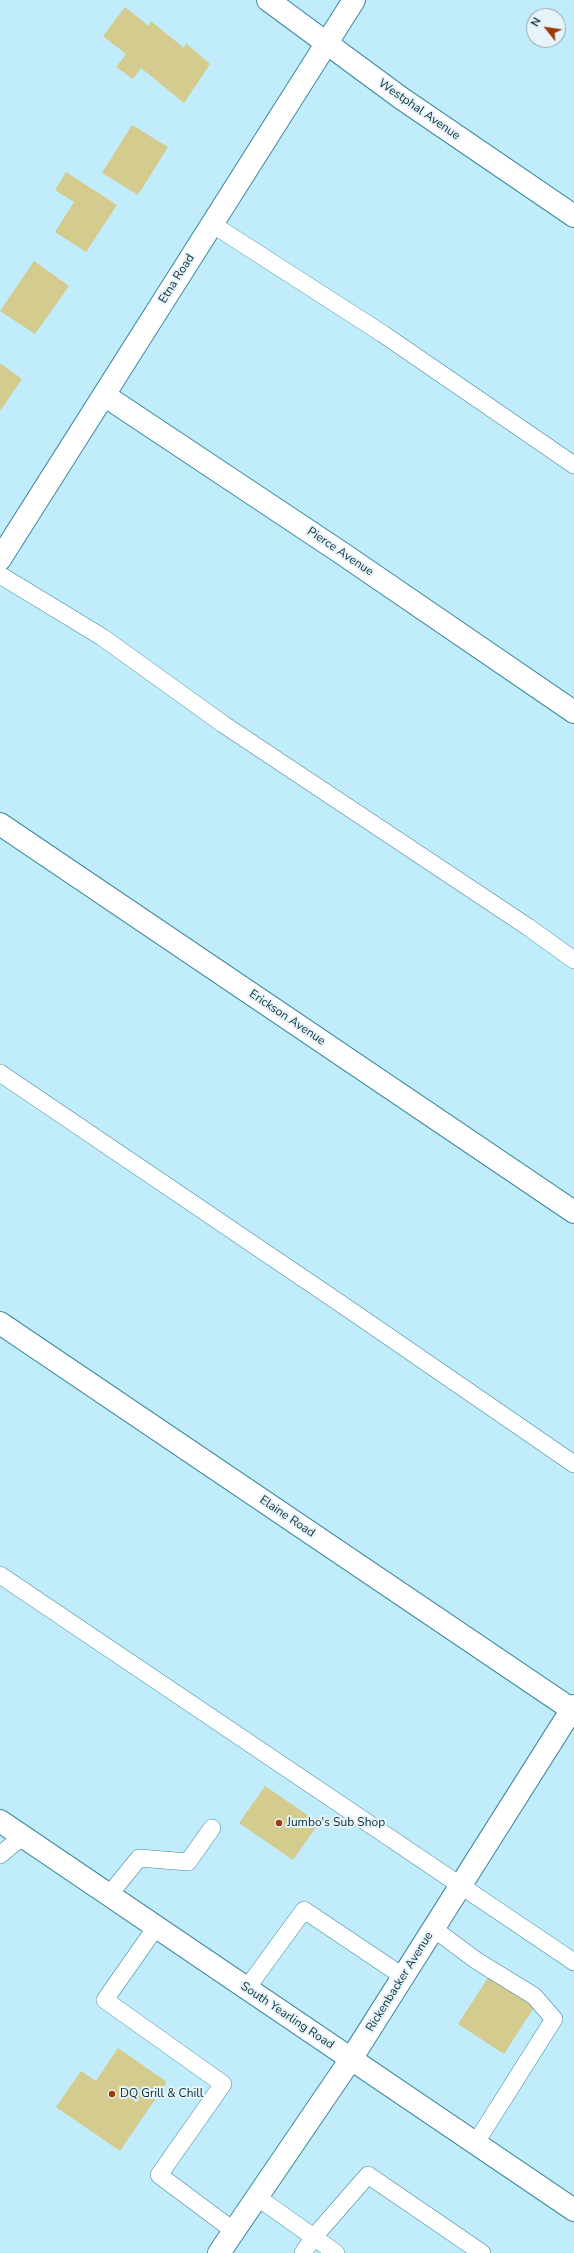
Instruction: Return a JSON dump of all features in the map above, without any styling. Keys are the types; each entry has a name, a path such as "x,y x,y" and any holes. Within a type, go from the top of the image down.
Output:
{"street":[{"name":"Westphal Avenue","path":"268,0 400,98 574,216"},
{"name":"Etna Road","path":"0,559 354,0"},
{"name":"Pierce Avenue","path":"104,395 343,554 574,712"},
{"name":"Erickson Avenue","path":"0,824 574,1212"},
{"name":"Elaine Road","path":"0,1323 573,1709"},
{"name":"Rickenbacker Avenue","path":"219,2253 352,2060 573,1709"},
{"name":"South Yearling Road","path":"0,1821 574,2210"}],"lane":[{"path":"212,224 383,334 574,465"},
{"path":"0,575 102,637 223,724 528,927 574,960"},
{"path":"0,1073 574,1464"},
{"path":"0,1575 574,1962"},
{"path":"109,1895 139,1858 188,1862 212,1828"},
{"path":"0,1855 23,1836"},
{"path":"247,1988 304,1910 404,1977"},
{"path":"156,1927 105,2000 223,2084 159,2175 234,2231"},
{"path":"434,1929 476,1961 534,1996 554,2019 475,2144"},
{"path":"303,2253 313,2238 368,2175 482,2253"},
{"path":"257,2197 336,2253"}],"building":[{"path":"125,7 149,26 151,21 184,48 186,43 210,64 184,103 141,68 133,79 116,67 126,54 103,36"},
{"path":"132,125 168,147 138,195 102,173"},
{"path":"66,172 117,205 86,252 55,232 74,202 55,190"},
{"path":"34,261 69,286 35,334 0,311"},
{"path":"0,363 22,379 0,411"},
{"name":"Jumbo's Sub Shop","path":"265,1786 319,1823 293,1860 239,1823"},
{"path":"489,1976 535,2006 504,2054 458,2024"},
{"name":"DQ Grill & Chill","path":"118,2048 167,2082 120,2151 56,2107 81,2071 96,2081"}],"place":[{"name":"Jumbo's Sub Shop","path":"279,1823"},
{"name":"DQ Grill & Chill","path":"112,2094"}]}
